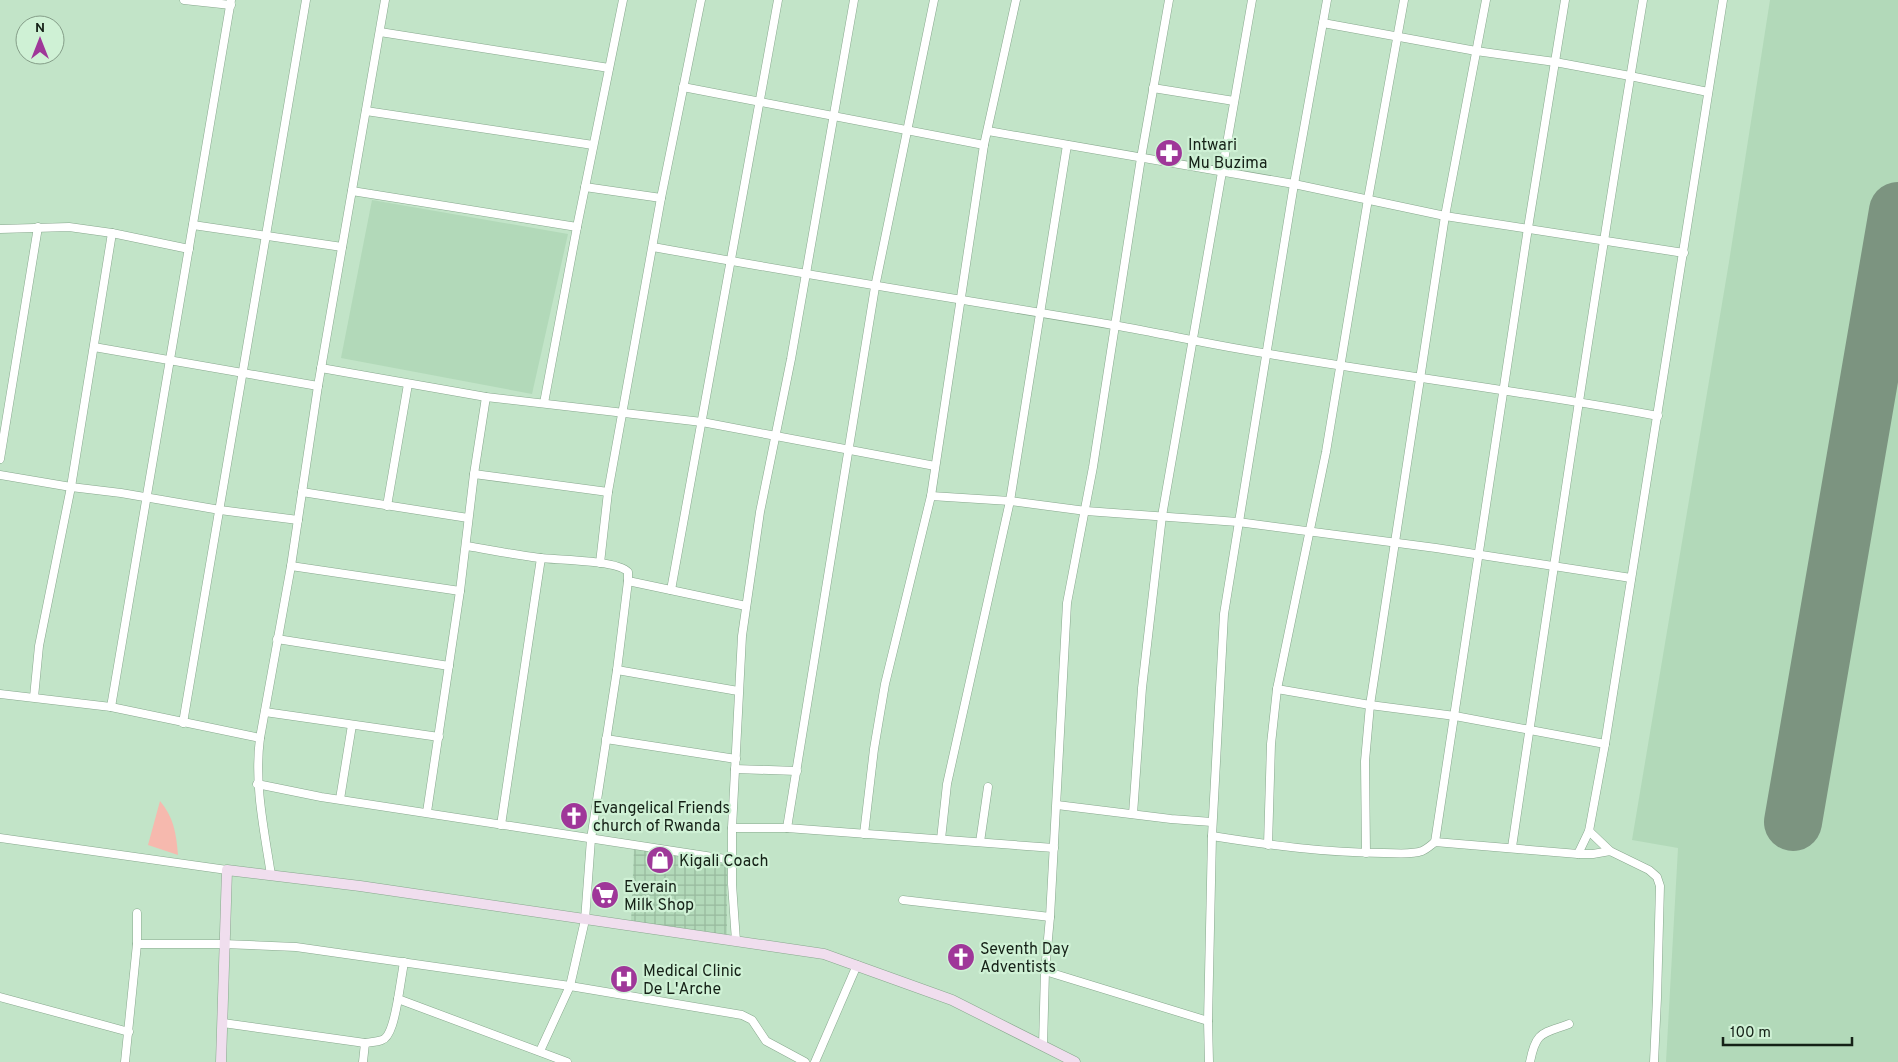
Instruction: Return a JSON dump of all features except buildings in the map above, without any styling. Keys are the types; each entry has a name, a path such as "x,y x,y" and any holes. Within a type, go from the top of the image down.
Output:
{"street":[{"path":"110,707 231,3 184,0"},
{"path":"183,723 306,0"},
{"path":"271,875 258,784 257,763 260,738 298,520 321,368 385,0"},
{"path":"544,403 593,145 623,0"},
{"path":"600,563 608,492 661,198 701,0"},
{"path":"671,590 778,0"},
{"path":"736,941 732,828 738,691 746,606 760,512 854,0"},
{"path":"787,828 875,287 934,0"},
{"path":"864,834 874,749 885,684 931,496 984,145 1016,0"},
{"path":"1043,1046 1045,971 1050,917 1066,611 1086,511 1141,158 1169,0"},
{"path":"1134,814 1142,688 1162,516 1252,0"},
{"path":"1209,1062 1212,822 1224,614 1294,184 1327,0"},
{"path":"1268,845 1270,744 1277,689 1341,366 1368,199 1404,0"},
{"path":"1366,853 1365,761 1370,705 1445,216 1486,0"},
{"path":"1435,842 1528,228 1565,0"},
{"path":"1512,847 1578,401 1642,0"},
{"path":"1578,854 1589,831 1605,744 1723,0"},
{"path":"1323,23 1476,51 1555,62 1708,92"},
{"path":"380,32 609,68"},
{"path":"684,87 984,145"},
{"path":"1154,88 1234,101"},
{"path":"366,111 593,145"},
{"path":"988,131 1294,184 1445,216 1684,253"},
{"path":"941,839 947,784 1010,501 1066,145"},
{"path":"585,187 661,198"},
{"path":"352,191 577,227"},
{"path":"194,225 342,247"},
{"path":"0,459 38,227"},
{"path":"0,229 68,227 112,233 189,249"},
{"path":"34,697 39,646 71,487 112,233"},
{"path":"653,247 875,287 1114,325 1266,354 1578,401 1658,416"},
{"path":"94,347 318,386"},
{"path":"321,368 486,397 702,422 935,466"},
{"path":"387,506 408,384"},
{"path":"427,812 450,666 467,546 468,518 486,397"},
{"path":"474,474 608,492"},
{"path":"0,475 220,510 298,520"},
{"path":"302,492 468,518"},
{"path":"931,496 1010,501 1086,511 1238,522 1478,554 1631,578"},
{"path":"467,546 541,558 600,563 624,568 628,572 617,670 591,839 585,920 570,986 540,1051"},
{"path":"502,825 541,558"},
{"path":"290,566 460,591"},
{"path":"628,581 746,606"},
{"path":"277,639 450,666"},
{"path":"617,670 738,691"},
{"path":"1277,689 1370,705 1455,716 1605,744"},
{"path":"0,694 110,707 260,738"},
{"path":"265,712 439,738"},
{"path":"340,799 352,725"},
{"path":"606,739 736,758"},
{"path":"735,769 797,771"},
{"path":"258,784 502,825 732,860"},
{"path":"980,842 988,787"},
{"path":"1056,805 1212,822"},
{"path":"732,828 787,828 1054,848"},
{"path":"1589,831 1610,850 1649,870 1657,877 1660,886 1658,998 1654,1062"},
{"path":"1212,836 1318,851 1366,853 1410,853 1422,851 1435,842 1578,854 1593,854 1610,850"},
{"path":"0,838 824,954 952,1000 1075,1062"},
{"path":"221,1062 227,870"},
{"path":"903,900 1050,917"},
{"path":"125,1062 129,1032 137,913"},
{"path":"136,944 224,944 296,947 570,986 742,1016 752,1020 766,1041 805,1062"},
{"path":"223,1023 365,1043 381,1040 386,1038 390,1032 404,962"},
{"path":"815,1062 857,965"},
{"path":"1045,971 1208,1022"},
{"path":"0,998 129,1032"},
{"path":"398,999 540,1051 547,1058 567,1062"},
{"path":"1530,1062 1536,1040 1540,1035 1569,1024"},
{"path":"363,1062 365,1043"}],"shaded area":[{"path":"1770,0 1898,0 1898,1062 1666,1062 1678,848 1632,840 1729,262"},
{"path":"372,200 568,234 532,394 341,358"},
{"path":"160,801 174,826 178,855 148,845"},
{"name":"Kigali Coach","path":"634,849 727,863 727,935 631,922"}],"taxiway":[{"path":"1895,230 1898,256"},
{"path":"1880,313 1898,288"}],"runway":[{"path":"1793,822 1898,211"}],"place":[{"name":"Intwari Mu Buzima","path":"1169,153"},
{"name":"Evangelical Friends church of Rwanda","path":"574,816"},
{"name":"Kigali Coach","path":"660,860"},
{"name":"Everain Milk Shop","path":"605,895"},
{"name":"Seventh Day Adventists","path":"961,957"},
{"name":"Medical Clinic De L'Arche","path":"624,979"}]}
